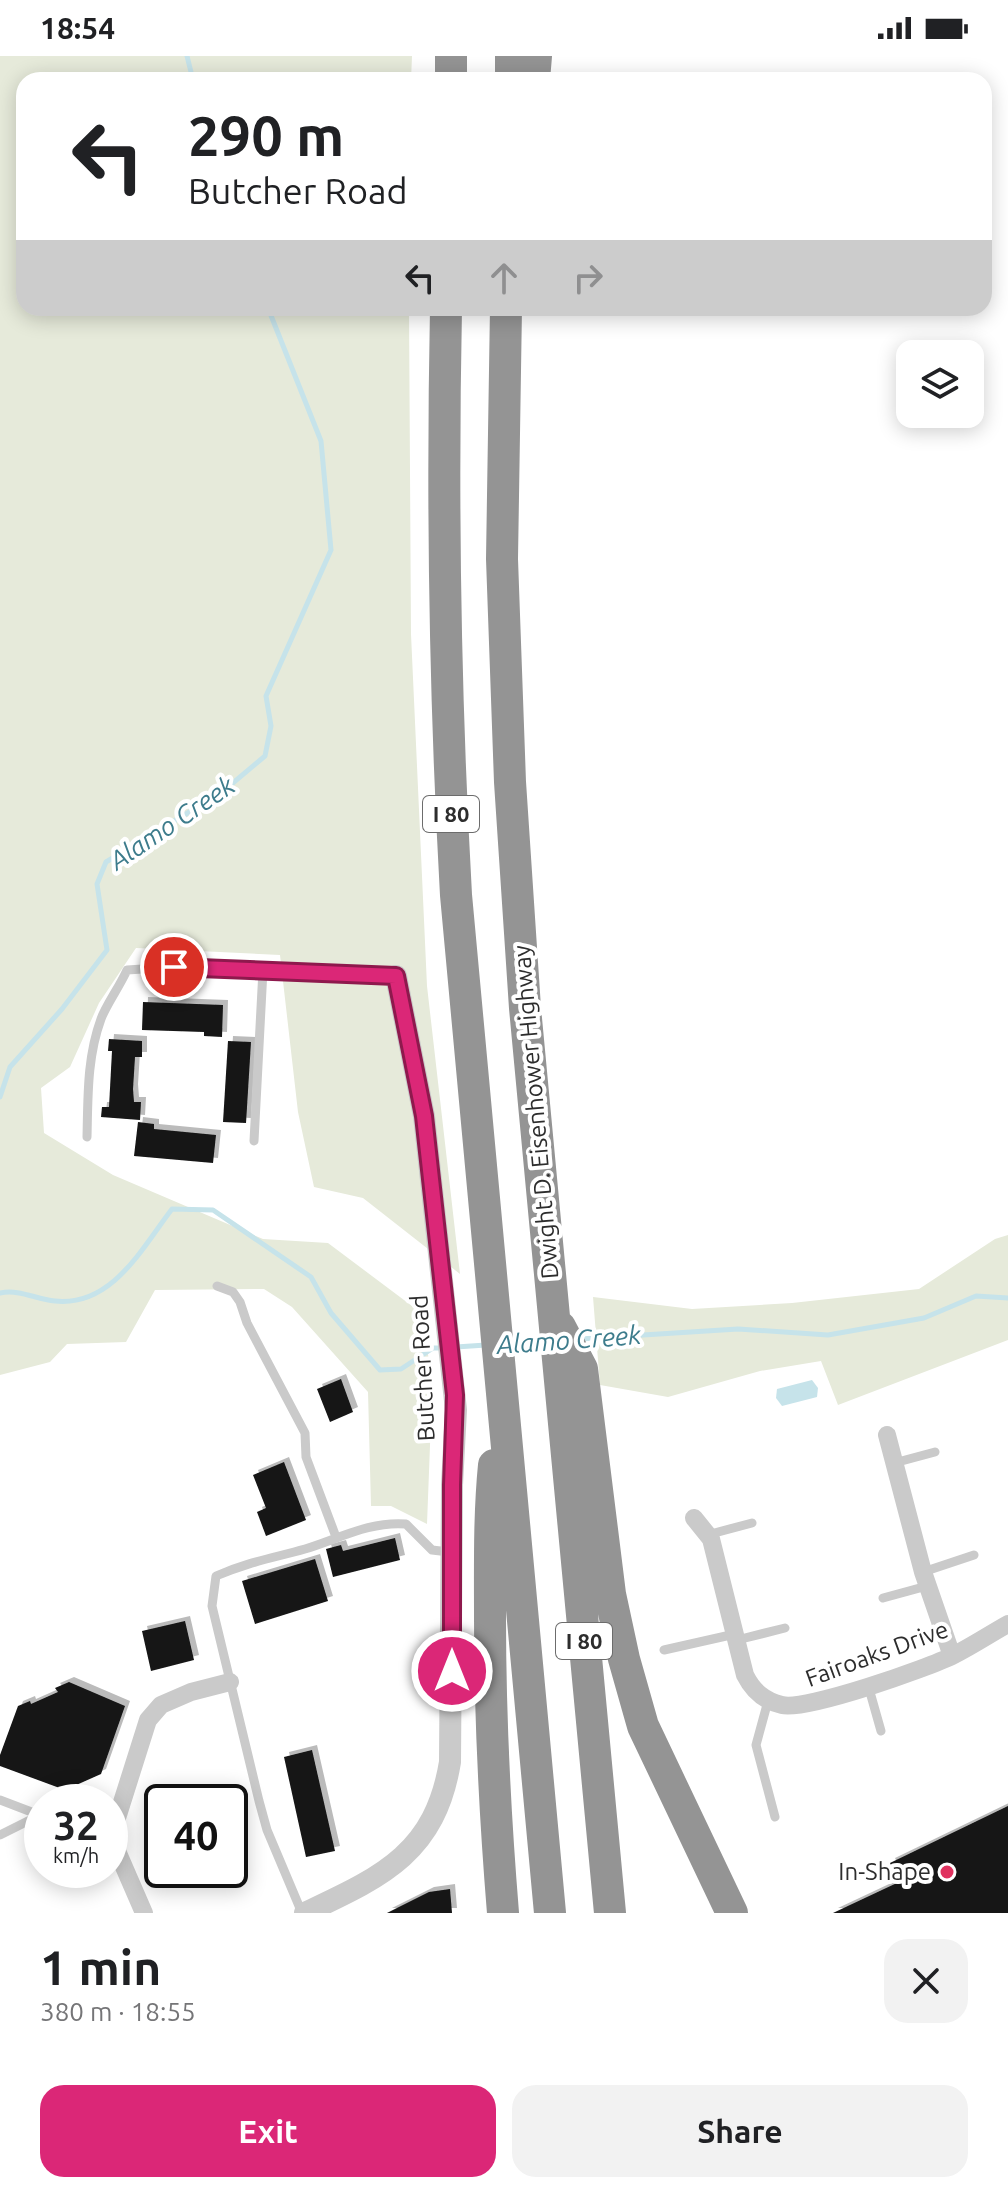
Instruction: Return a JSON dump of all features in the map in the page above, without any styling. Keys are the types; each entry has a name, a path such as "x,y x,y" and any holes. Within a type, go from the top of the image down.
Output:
{"highway":[{"name":"I 80","path":"446,316 443,562 450,789 459,927 550,1913"},
{"name":"Dwight D. Eisenhower Highway","path":"506,316 502,559 510,782 525,1008 553,1314 570,1369"},
{"name":"I 80","path":"570,1369 610,1913"},
{"path":"570,1369 624,1659 643,1726 732,1913"},
{"path":"500,1382 489,1511 490,1706 493,1798 503,1913"}],"street":[{"name":"Butcher Road","path":"174,967 396,976 424,1116 455,1395 451,1751 447,1783 419,1840 393,1867 366,1884 304,1913"},
{"path":"887,1435 925,1579 952,1656"},
{"path":"694,1518 711,1539 751,1687 768,1701"},
{"name":"Fairoaks Drive","path":"768,1701 784,1706 802,1706 868,1685 952,1656 1008,1624"},
{"path":"127,1784 148,1720 161,1705 191,1692 230,1682"},
{"path":"128,1877 144,1913"}],"lane":[{"path":"87,1137 88,1076 102,1016 127,970 174,967"},
{"path":"254,1141 263,970"},
{"path":"217,1286 233,1292 240,1302 247,1323 305,1433 306,1457 336,1537"},
{"path":"894,1463 935,1452"},
{"path":"304,1913 267,1830 212,1606 216,1576 247,1562 391,1523 406,1524 432,1550 453,1553"},
{"path":"707,1535 752,1523"},
{"path":"883,1598 974,1555"},
{"path":"664,1650 785,1628"},
{"path":"868,1685 881,1731"},
{"path":"768,1701 756,1745 775,1817"},
{"path":"0,1800 24,1809"},
{"path":"0,1835 24,1824"}],"green space":[{"path":"0,56 412,56 411,72 16,72 16,316 409,316 411,634 427,986 460,1274 363,1198 314,1187 298,1112 280,955 136,948 99,1003 70,1067 41,1088 44,1133 113,1175 263,1239 328,1243 424,1315 432,1393 427,1524 391,1506 371,1506 368,1392 292,1307 264,1289 155,1290 126,1342 67,1344 50,1362 0,1375"},
{"path":"1008,1235 1008,1340 838,1405 821,1361 760,1371 668,1397 600,1385 593,1297 692,1309 792,1303 919,1289 995,1239"}],"water":[{"path":"812,1380 818,1388 817,1397 782,1406 776,1398 777,1389"}],"building":[{"path":"143,1002 223,1005 222,1037 204,1036 204,1032 142,1030"},
{"path":"109,1039 142,1041 142,1057 135,1057 133,1089 134,1102 141,1102 140,1120 101,1117 102,1107 109,1107 112,1051 108,1051"},
{"path":"228,1041 251,1042 246,1123 223,1122"},
{"path":"138,1122 154,1124 154,1129 216,1135 213,1163 134,1156"},
{"path":"341,1379 353,1412 330,1422 317,1389"},
{"path":"284,1462 306,1520 266,1536 257,1512 266,1508 253,1475"},
{"path":"395,1538 400,1560 333,1577 326,1549 341,1545 343,1551"},
{"path":"315,1559 328,1601 255,1624 242,1581"},
{"path":"185,1621 194,1660 151,1671 142,1631"},
{"path":"69,1682 125,1706 101,1774 78,1784 49,1784 0,1766 0,1755 18,1706 30,1701 31,1704 58,1692 55,1688"},
{"path":"312,1750 335,1851 306,1857 284,1757"},
{"name":"In-Shape","path":"1008,1806 1008,1913 833,1913 899,1882 890,1863"},
{"path":"450,1889 452,1913 387,1913 429,1892"}],"waterway":[{"name":"Alamo Creek","path":"187,56 191,72"},
{"name":"Alamo Creek","path":"0,1097 10,1067 62,1009 107,950 97,884 106,862 221,793 265,756 271,726 266,696 331,550 321,441 271,316"},
{"name":"Alamo Creek","path":"0,1293 21,1293 55,1301 93,1295 124,1272 172,1209 213,1210 311,1277 331,1313 380,1370 401,1369 433,1348 442,1348"},
{"name":"Alamo Creek","path":"580,1339 738,1329 828,1335 924,1318 976,1296 1008,1298"},
{"name":"Alamo Creek","path":"508,1344 546,1341"},
{"name":"Alamo Creek","path":"456,1347 486,1345"}],"place":[{"name":"In-Shape","path":"947,1872"}],"route":[{"path":"174,967 396,976 424,1116 455,1395 452,1671"}]}
